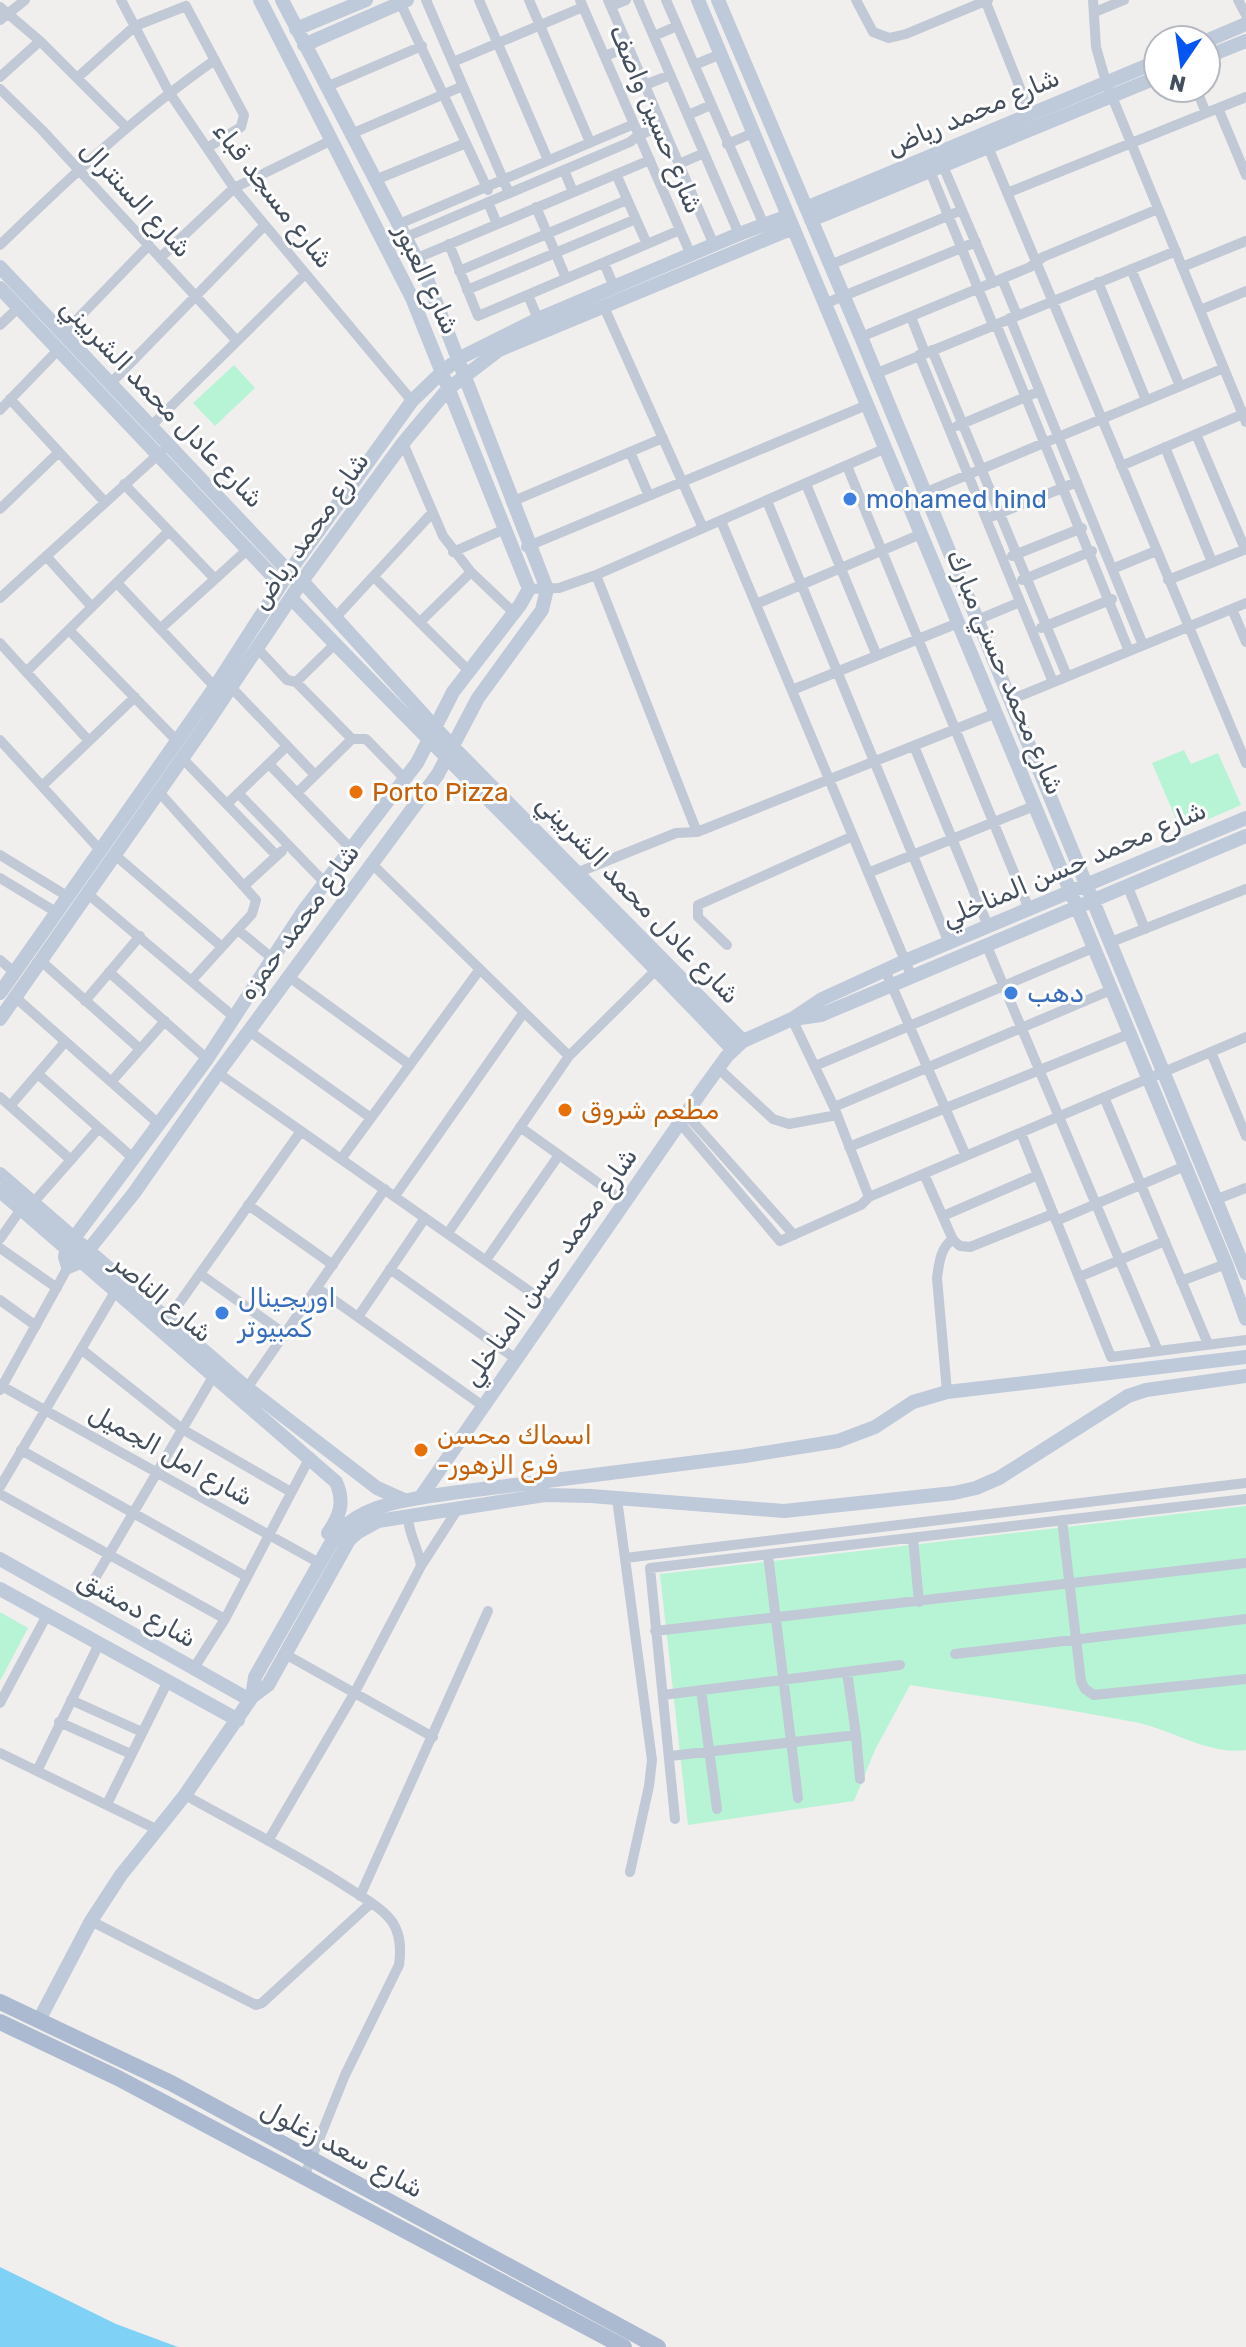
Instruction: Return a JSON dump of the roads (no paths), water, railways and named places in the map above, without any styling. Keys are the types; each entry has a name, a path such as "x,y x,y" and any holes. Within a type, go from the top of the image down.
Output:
{"main road":[{"name":"شارع سعد زغلول","path":"0,2002 171,2083 658,2347"},
{"name":"شارع سعد زغلول","path":"0,2022 118,2078 624,2347"}],"street":[{"path":"25,0 3,13 40,41 127,128"},
{"name":"شارع مسجد قباء","path":"121,0 169,92 234,188 412,401"},
{"name":"شارع العبور","path":"260,0 412,298 529,589"},
{"name":"شارع العبور","path":"282,0 427,279 547,589"},
{"path":"296,29 343,4 366,0"},
{"path":"426,0 509,193"},
{"path":"479,0 548,160"},
{"path":"529,0 590,142"},
{"path":"626,0 610,3 714,245"},
{"path":"638,0 739,234"},
{"path":"666,0 765,231"},
{"name":"شارع محمد حسني مبارك","path":"698,0 1226,1264 1246,1319"},
{"name":"شارع محمد حسني مبارك","path":"718,0 1165,1071 1215,1200 1241,1248 1246,1273"},
{"path":"856,0 873,32 889,38 906,34 986,0 1030,113"},
{"path":"1093,0 1096,47 1109,89 1244,418 1196,434 1121,466"},
{"path":"1095,12 1124,0"},
{"path":"1238,0 1246,15"},
{"path":"304,45 402,1 486,187 497,224"},
{"path":"453,62 582,3"},
{"name":"شارع حسين واصف","path":"582,3 691,255"},
{"path":"77,78 135,26 186,6 244,115 241,127 207,148"},
{"path":"1222,34 1246,24"},
{"path":"654,36 677,26"},
{"path":"0,77 40,41"},
{"path":"1222,51 1246,41"},
{"path":"326,87 422,46"},
{"path":"605,56 628,47"},
{"path":"694,65 721,54"},
{"path":"0,245 78,169 169,92 215,60"},
{"name":"شارع محمد رياض","path":"809,214 988,147 1142,70"},
{"path":"645,85 670,75"},
{"name":"شارع محمد رياض","path":"809,214 1030,113 1142,81"},
{"path":"351,134 463,86"},
{"name":"شارع السنترال","path":"0,89 237,341"},
{"path":"1007,193 1246,97"},
{"path":"1202,104 1206,113"},
{"path":"688,115 711,105"},
{"path":"1218,108 1246,175"},
{"path":"402,230 503,179 634,124"},
{"path":"402,230 490,201 662,126"},
{"path":"727,144 753,133"},
{"path":"160,258 234,188 332,140"},
{"path":"375,180 466,143"},
{"path":"988,147 1168,580 1242,745 1246,763"},
{"path":"679,164 704,153"},
{"path":"417,258 650,160"},
{"path":"936,168 962,210 1014,317 1058,437 1143,645"},
{"path":"936,168 948,216 1026,397 1129,651"},
{"path":"564,170 573,192"},
{"path":"616,174 647,244"},
{"path":"459,271 627,200"},
{"path":"536,207 566,278"},
{"path":"861,337 998,281 1158,209"},
{"path":"830,265 962,210"},
{"path":"467,290 636,219"},
{"name":"شارع محمد رياض","path":"219,693 257,648 403,443 448,389 499,350 604,307 790,222"},
{"path":"110,384 265,225"},
{"path":"449,244 478,316 680,230"},
{"name":"شارع محمد رياض","path":"0,993 67,896 159,792 182,758 289,572 412,401 460,358 538,319 739,234 765,231"},
{"path":"1182,267 1246,241"},
{"path":"824,304 976,242"},
{"path":"0,410 149,245"},
{"path":"875,374 1176,251"},
{"path":"604,263 614,287"},
{"name":"شارع عادل محمد الشربيني","path":"0,267 61,342 163,450 289,572"},
{"path":"1131,269 1180,386"},
{"path":"150,427 305,274"},
{"path":"412,298 416,301 421,299 427,279"},
{"path":"1098,282 1146,400"},
{"name":"شارع عادل محمد الشربيني","path":"0,288 110,384 150,427 163,450 247,550 281,585"},
{"path":"1200,310 1245,294"},
{"path":"528,295 538,319"},
{"path":"0,325 19,307"},
{"path":"604,307 703,528"},
{"path":"911,317 962,423 1067,676"},
{"path":"926,353 949,429 1053,682"},
{"path":"924,493 1224,368"},
{"path":"949,429 1040,391"},
{"path":"10,399 104,501"},
{"path":"514,552 867,405"},
{"path":"1168,580 1245,549 1196,434"},
{"path":"511,502 663,438"},
{"path":"403,443 432,513 453,552 514,613"},
{"path":"1165,447 1212,562"},
{"path":"529,589 570,585 596,575 886,448"},
{"path":"0,598 5,589 163,450"},
{"path":"0,509 59,452"},
{"path":"630,452 649,496"},
{"path":"847,466 1029,909"},
{"path":"986,519 1077,482"},
{"path":"124,484 215,579"},
{"path":"806,484 877,656"},
{"path":"767,501 949,943"},
{"path":"335,618 432,513"},
{"path":"721,521 908,968"},
{"path":"1003,560 1093,523"},
{"path":"453,552 505,529"},
{"path":"26,672 169,531"},
{"path":"756,604 921,534"},
{"path":"1012,583 1103,547"},
{"path":"160,629 247,550"},
{"path":"1112,569 1156,551"},
{"path":"46,556 92,607"},
{"path":"420,622 471,572"},
{"path":"596,575 697,832"},
{"path":"374,577 469,671"},
{"name":"شارع عادل محمد الشربيني","path":"302,581 435,727 449,753 738,1045"},
{"path":"117,583 219,693 287,746 315,775"},
{"name":"شارع محمد حمزه","path":"70,1244 207,1059 293,926 405,779 429,742 453,692 529,589"},
{"name":"شارع محمد حمزه","path":"1,1387 57,1288 134,1193 449,753 478,698 534,624 542,610 547,589"},
{"path":"1032,631 1122,595"},
{"name":"شارع عادل محمد الشربيني","path":"291,598 429,742 449,753 579,872 657,969 738,1045"},
{"path":"977,620 1020,602"},
{"path":"1010,700 1246,603"},
{"path":"1232,609 1246,642"},
{"path":"792,690 958,623"},
{"path":"69,630 178,742"},
{"path":"968,647 985,640"},
{"path":"0,643 89,741"},
{"path":"296,682 335,644"},
{"path":"257,648 287,680 296,682 352,739"},
{"path":"42,786 135,697"},
{"path":"579,872 676,833 697,832 996,713"},
{"name":"شارع محمد رياض","path":"0,1019 88,894 108,853 178,742 202,719"},
{"path":"297,793 352,739 366,739 405,779"},
{"path":"0,740 108,853 222,947"},
{"path":"227,804 287,746"},
{"path":"914,746 988,926"},
{"path":"182,758 277,856"},
{"path":"269,764 351,849"},
{"path":"159,792 254,895 257,905 192,980"},
{"path":"238,793 325,883"},
{"path":"868,873 1034,806"},
{"name":"شارع محمد حسن المناخلي","path":"908,968 949,943 1246,818"},
{"path":"727,945 698,917 698,905 853,836"},
{"name":"شارع محمد حسن المناخلي","path":"420,1498 718,1068 738,1045 792,1019 814,1004 908,968 986,944 1246,836"},
{"path":"245,885 288,845"},
{"path":"0,855 67,896"},
{"path":"372,864 569,1056"},
{"path":"0,878 56,912 73,916"},
{"path":"1127,885 1145,929"},
{"path":"1111,942 1246,889"},
{"path":"88,894 234,1017"},
{"path":"293,926 308,925 319,935"},
{"path":"238,930 272,958"},
{"path":"85,1001 140,936"},
{"path":"986,944 1158,1351"},
{"path":"815,1066 1093,948"},
{"path":"0,960 14,972"},
{"path":"41,961 140,1049"},
{"path":"341,1159 480,969"},
{"path":"448,1233 569,1056 657,969"},
{"path":"109,972 207,1059"},
{"path":"289,977 410,1065"},
{"path":"888,977 966,1156"},
{"path":"718,1068 773,1119 789,1124 835,1111 927,1068 1111,990"},
{"path":"15,997 160,1125"},
{"path":"395,1196 524,1012"},
{"path":"792,1019 835,1111 869,1197"},
{"path":"111,1082 165,1021"},
{"path":"249,1031 371,1118"},
{"path":"849,1147 1129,1034"},
{"path":"683,1118 736,1180 780,1241 861,1205 869,1197 1246,1037"},
{"path":"10,1106 65,1042"},
{"path":"1211,1052 1246,1135"},
{"path":"218,1073 552,1307"},
{"path":"38,1074 134,1159"},
{"path":"0,1097 71,1160"},
{"path":"1104,1097 1208,1344"},
{"path":"1232,1102 1246,1097"},
{"path":"520,1127 625,1202"},
{"path":"0,1239 99,1128"},
{"path":"168,1319 301,1131"},
{"path":"1021,1133 1111,1357 1246,1340"},
{"path":"486,1260 559,1155"},
{"path":"924,1174 953,1239 960,1246 970,1247 1096,1204 1185,1166"},
{"name":"شارع الناصر","path":"0,1174 27,1206 70,1244 79,1259 336,1482 341,1496 339,1516 326,1538 322,1562"},
{"path":"943,1216 1038,1175"},
{"path":"118,1180 134,1193"},
{"path":"736,1180 794,1235"},
{"path":"1215,1200 1246,1188"},
{"path":"247,1388 385,1189"},
{"name":"شارع الناصر","path":"0,1191 27,1206"},
{"path":"248,1205 333,1265"},
{"path":"358,1317 425,1218"},
{"path":"947,1392 937,1278 946,1243 953,1239"},
{"path":"1079,1277 1165,1241"},
{"path":"70,1244 65,1257 79,1259"},
{"path":"0,1248 57,1288"},
{"name":"شارع الناصر","path":"79,1259 168,1319 247,1388 377,1488 404,1501"},
{"path":"1181,1281 1226,1264"},
{"path":"390,1269 516,1359"},
{"path":"200,1274 285,1334"},
{"path":"317,1288 483,1406"},
{"path":"0,1487 116,1290"},
{"path":"0,1300 36,1326"},
{"path":"81,1349 182,1429 291,1492"},
{"path":"251,1699 265,1689 285,1654 296,1619 336,1535 363,1512 420,1498 745,1456 847,1439 875,1427 913,1402 947,1392 1246,1357"},
{"path":"80,1604 214,1375"},
{"path":"39,2020 91,1921 121,1875 185,1795 238,1720 251,1699 255,1677 343,1550 358,1532 378,1521 545,1495 581,1495 784,1511 954,1493 999,1478 1128,1396 1146,1390 1246,1376"},
{"name":"شارع امل الجميل","path":"1,1387 322,1562"},
{"path":"21,1450 247,1577"},
{"path":"194,1668 225,1619 310,1457"},
{"path":"578,1478 581,1495"},
{"path":"625,1558 1246,1483"},
{"path":"0,1494 225,1619"},
{"path":"617,1499 652,1760 630,1872"},
{"path":"675,1819 650,1568 1246,1499"},
{"path":"1119,1500 1121,1514"},
{"path":"268,1841 355,1692 421,1566 459,1507"},
{"path":"408,1516 421,1566"},
{"path":"1062,1520 1081,1681 1085,1689 1094,1695 1246,1679"},
{"path":"913,1538 919,1602"},
{"path":"768,1555 798,1798"},
{"name":"شارع دمشق","path":"0,1559 251,1699"},
{"path":"655,1631 1246,1563"},
{"name":"شارع دمشق","path":"0,1590 238,1720"},
{"path":"360,1896 488,1611"},
{"path":"0,1703 47,1615"},
{"path":"955,1654 1246,1619"},
{"path":"37,1771 99,1644"},
{"path":"285,1654 433,1737"},
{"path":"663,1695 900,1665"},
{"path":"847,1672 860,1779"},
{"path":"232,1690 255,1677"},
{"path":"107,1804 168,1681"},
{"path":"701,1690 717,1809"},
{"path":"71,1700 142,1732"},
{"path":"59,1722 131,1754"},
{"path":"670,1756 856,1735"},
{"path":"0,1753 158,1830"},
{"path":"185,1795 360,1896 393,1923 401,1950 399,1965 345,2075 304,2177"},
{"path":"91,1921 256,2005 262,2003 371,1903"}],"water":[{"path":"0,2267 116,2324 178,2347 0,2347"}],"place":[{"name":"mohamed hind","path":"850,499"},
{"name":"Porto Pizza","path":"356,792"},
{"name":"دهب","path":"1011,993"},
{"name":"مطعم شروق","path":"565,1110"},
{"name":"اوريجينال كمبيوتر","path":"222,1313"},
{"name":"اسماك محسن -فرع الزهور","path":"421,1450"}]}
